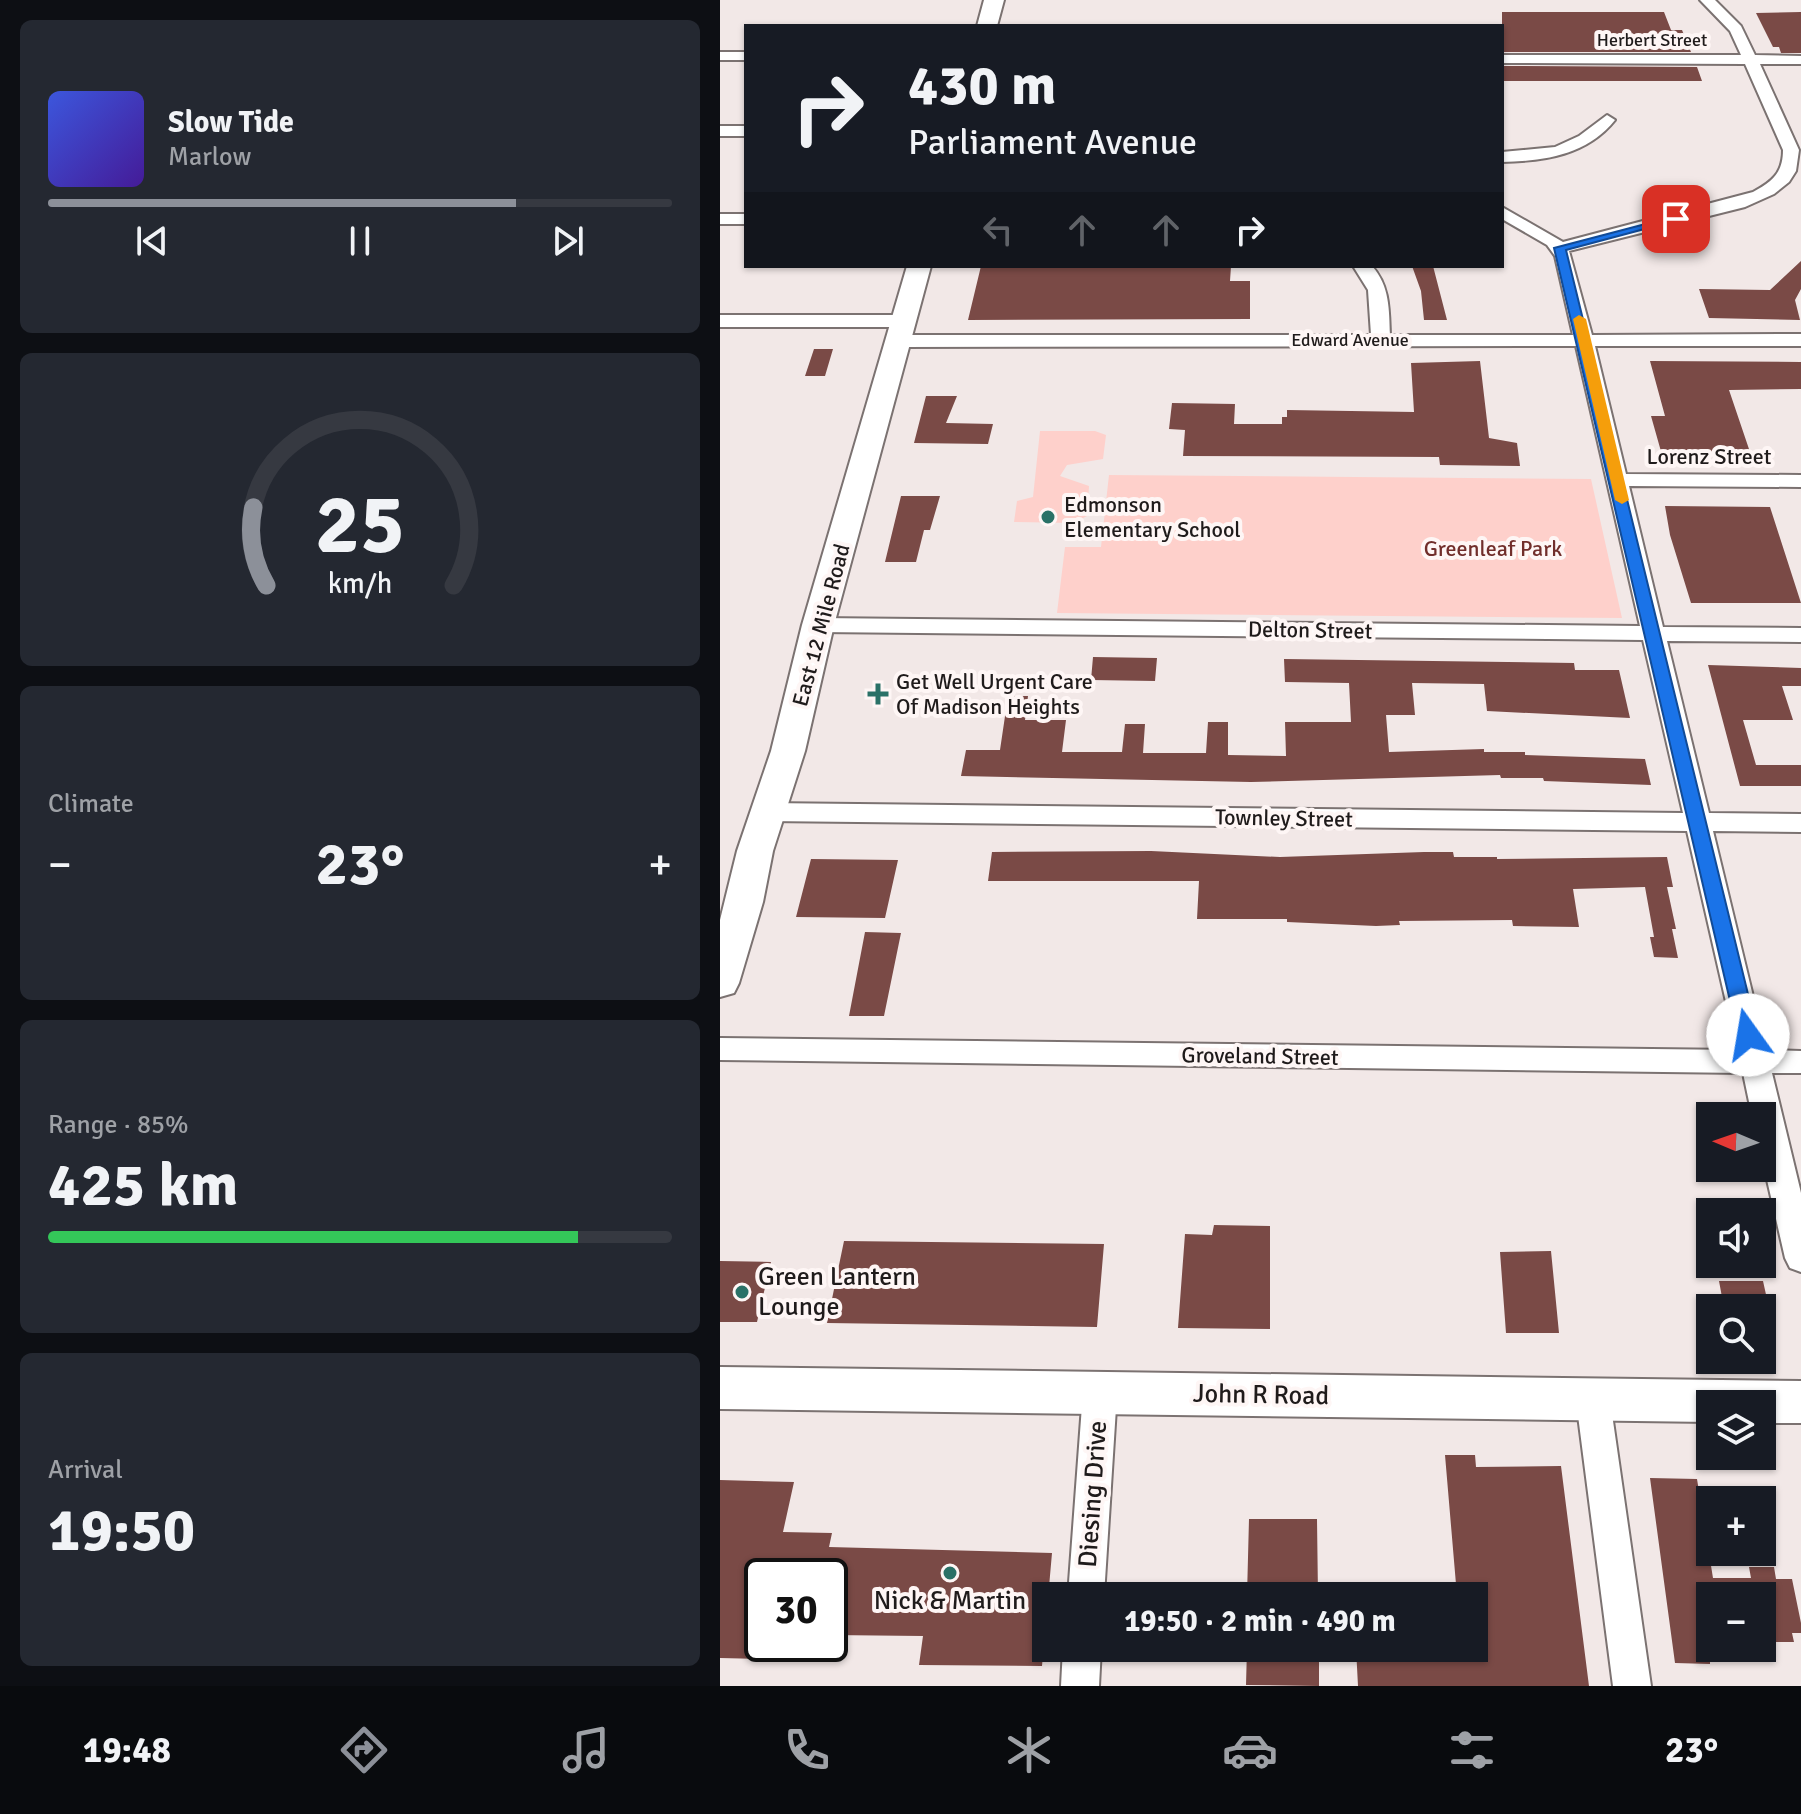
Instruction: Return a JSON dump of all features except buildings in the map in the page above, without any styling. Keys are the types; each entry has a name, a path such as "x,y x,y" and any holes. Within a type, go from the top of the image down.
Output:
{"main road":[{"path":"988,24 994,0"},
{"name":"East 12 Mile Road","path":"720,983 766,812 773,803 788,751 818,625 918,268"},
{"name":"John R Road","path":"720,1388 1801,1402"}],"street":[{"path":"1560,248 1739,203 1766,192 1782,180 1791,167 1791,150 1736,29 1707,0"},
{"path":"720,56 744,56"},
{"name":"Herbert Street","path":"1504,59 1801,60"},
{"path":"1504,157 1541,155 1572,147 1591,138 1607,120"},
{"path":"720,131 744,131"},
{"path":"1504,213 1560,248 1801,1258"},
{"path":"720,219 744,219"},
{"path":"1364,268 1377,286 1381,340"},
{"name":"Edward Avenue","path":"720,321 901,331 1381,340 1801,340"},
{"name":"Lorenz Street","path":"1617,480 1801,481"},
{"name":"Delton Street","path":"818,625 1801,635"},
{"name":"Townley Street","path":"766,812 1801,823"},
{"name":"Groveland Street","path":"720,1049 1801,1062"},
{"name":"Diesing Drive","path":"1087,1582 1100,1392"},
{"path":"1593,1400 1632,1686"},
{"path":"1080,1686 1081,1662"}],"green space":[{"path":"1040,431 1095,431 1106,435 1103,459 1067,465 1060,476 1089,486 1087,516 1074,523 1014,522 1017,501 1033,497"},
{"name":"Greenleaf Park","path":"1109,475 1591,479 1622,618 1057,613 1065,547 1101,547"}],"slow traffic":[{"path":"1579,319 1622,500"}],"place":[{"name":"Edmonson Elementary School","path":"1048,517"},
{"name":"Get Well Urgent Care Of Madison Heights","path":"878,694"},
{"name":"Green Lantern Lounge","path":"742,1292"},
{"name":"Nick & Martin","path":"950,1573"}],"route":[{"path":"1676,219 1560,248 1570,279 1748,1035"}]}
